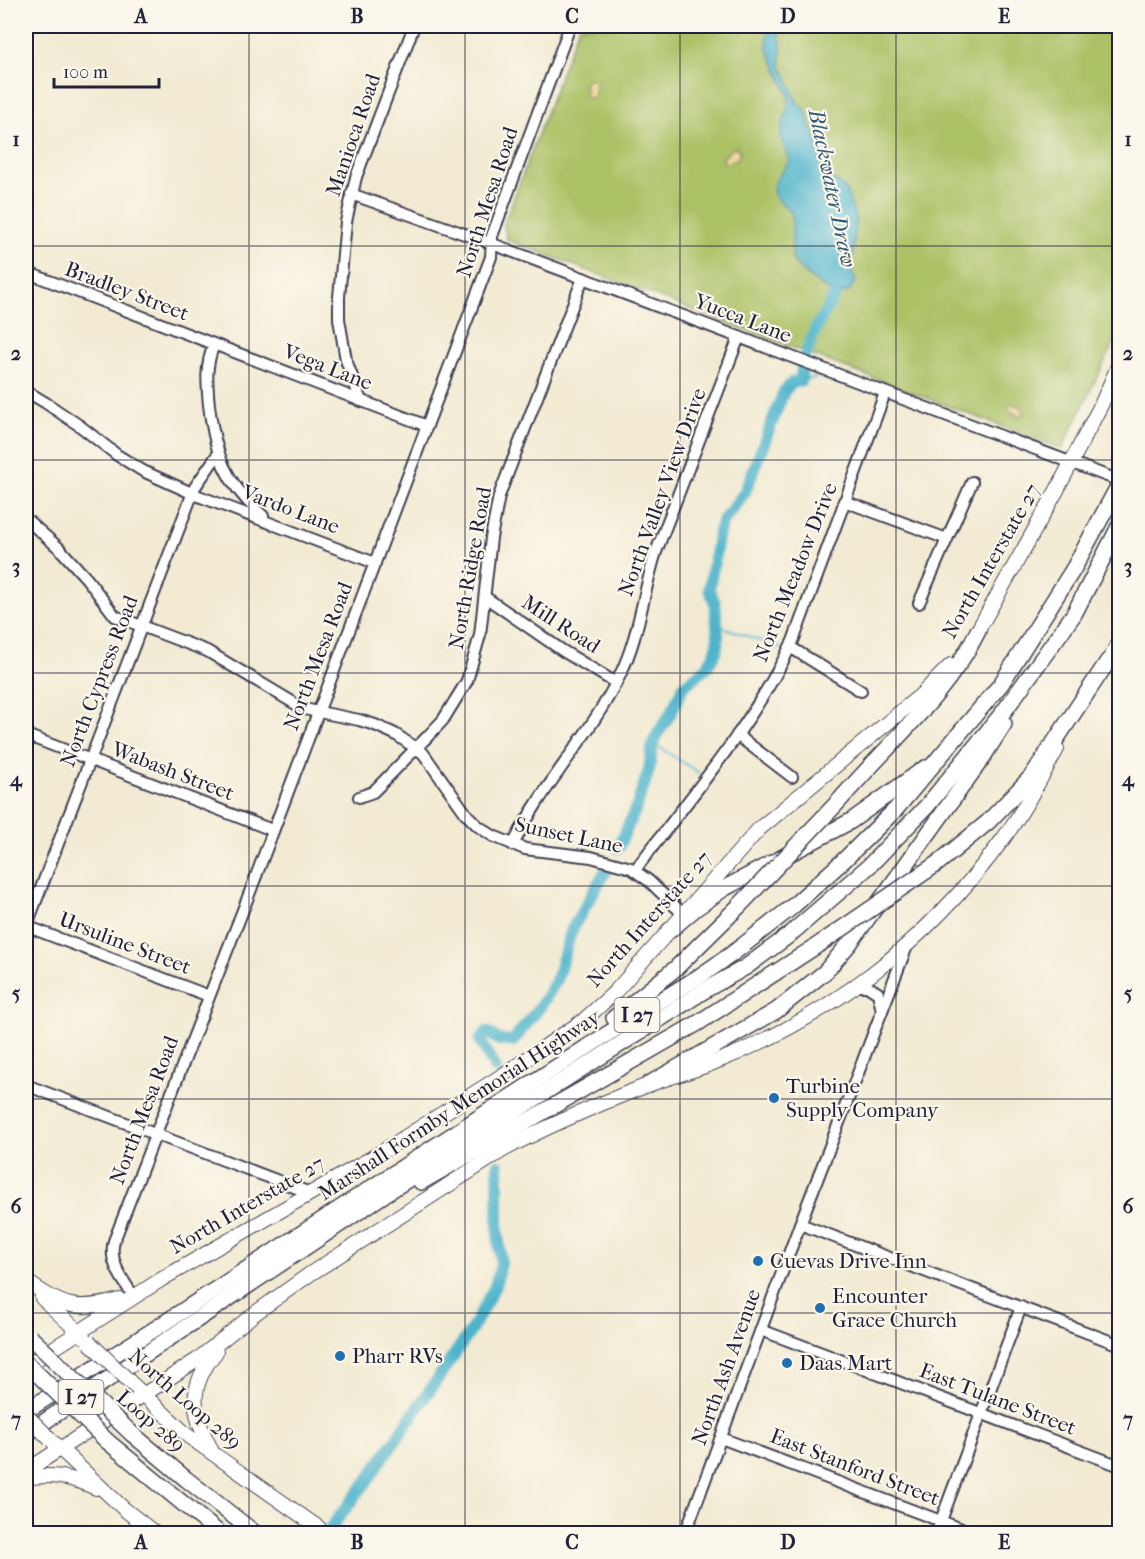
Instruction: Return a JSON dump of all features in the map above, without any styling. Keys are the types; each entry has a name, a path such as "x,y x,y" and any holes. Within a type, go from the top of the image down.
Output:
{"highway":[{"name":"Marshall Formby Memorial Highway","path":"26,1413 724,959 821,882 878,828 942,756 1001,684 1074,568 1119,482"},
{"name":"Marshall Formby Memorial Highway","path":"26,1434 323,1235 708,989 746,968 788,936 868,866 927,806 1005,710 1074,614 1119,525"},
{"path":"649,1084 776,1011 834,961 850,943 981,760 1074,614"},
{"path":"509,1098 651,990 702,945 838,801 953,672 967,653 978,631"},
{"path":"323,1235 452,1165 698,1023 938,863 988,822 1032,776 1108,661"},
{"path":"669,931 723,889 851,821 942,756"},
{"name":"Loop 289","path":"28,1334 131,1433 256,1533"},
{"name":"Loop 289","path":"26,1364 107,1441 220,1533"}],"main road":[{"name":"North Interstate 27","path":"26,1364 134,1297 412,1133 576,1026 615,992 759,829 921,695 962,653 978,631 1102,403 1119,362"},
{"path":"26,1471 55,1444 143,1395 197,1360 254,1314 310,1274 503,1150 535,1133 649,1084 708,1065 777,1034 829,1005 857,986 907,946 944,911 1004,837 1035,789 1119,641"},
{"path":"26,1281 48,1297 75,1306 92,1307 134,1297"},
{"name":"North Loop 289","path":"26,1281 188,1436 316,1529 329,1533"},
{"path":"214,1454 204,1436 196,1413 196,1390 205,1364 228,1336"},
{"path":"26,1413 105,1492 156,1533"},
{"path":"26,1478 42,1475 66,1477 105,1492"}],"street":[{"name":"Manioca Road","path":"361,401 346,360 339,319 346,222 351,194 414,26"},
{"name":"North Mesa Road","path":"134,1297 115,1264 113,1247 491,257 490,243 570,26"},
{"name":"Yucca Lane","path":"351,194 490,243 1119,482"},
{"name":"Bradley Street","path":"26,272 214,345"},
{"name":"North Ridge Road","path":"359,797 373,792 442,720 467,681 476,654 485,597 490,538 499,496 583,278"},
{"name":"North Valley View Drive","path":"513,845 524,822 616,682 630,648 656,552 740,337"},
{"name":"Vega Lane","path":"214,345 427,426"},
{"path":"214,345 208,358 207,382 213,437 218,454 237,489 268,521"},
{"name":"Vardo Lane","path":"26,391 143,471 192,493 375,563"},
{"name":"North Meadow Drive","path":"635,870 757,708 790,647 885,393"},
{"name":"North Cypress Road","path":"26,927 192,493 218,454"},
{"path":"920,603 972,483"},
{"path":"844,501 947,539"},
{"name":"Sunset Lane","path":"26,519 59,548 87,579 115,616 207,651 295,705 317,713 375,725 415,747 430,761 467,815 493,837 534,851 591,857 635,870 683,914"},
{"name":"Mill Road","path":"485,597 563,651 616,682"},
{"path":"790,647 861,691"},
{"name":"Wabash Street","path":"26,735 272,830"},
{"path":"737,735 792,777"},
{"name":"Ursuline Street","path":"26,927 209,996"},
{"name":"North Ash Avenue","path":"685,1533 907,946"},
{"path":"857,986 867,986 878,993 882,1012"},
{"path":"26,1084 310,1193"},
{"path":"800,1224 1119,1344"},
{"path":"936,1533 1021,1307"},
{"name":"East Tulane Street","path":"761,1330 1119,1466"},
{"name":"East Stanford Street","path":"721,1438 975,1533"}],"green space":[{"path":"579,26 1119,26 1119,332 1062,449 507,240 504,224"}],"sand":[{"path":"592,78 596,81 594,97 590,98 585,96 586,89 583,86 588,79"},
{"path":"733,148 740,151 737,159 724,162 723,158"},
{"path":"1010,404 1018,405 1024,411 1023,415 1019,416 1010,411 1008,407"}],"water":[{"path":"768,26 777,26 781,42 781,67 797,102 807,114 815,135 822,168 846,190 856,219 853,257 849,266 856,281 849,292 839,294 827,290 806,274 792,259 792,215 778,200 773,189 775,181 788,160 781,132 789,96 767,47"}],"waterway":[{"name":"Blackwater Draw","path":"805,356 816,328 835,295 831,277"},
{"name":"Blackwater Draw","path":"618,848 637,806 649,770 653,743 683,687 707,667 716,652 718,636 715,603 709,589 722,522 745,492 784,391 793,382 801,381 802,366"},
{"path":"801,381 818,377"},
{"path":"717,625 780,648"},
{"path":"653,743 699,773"},
{"name":"Blackwater Draw","path":"495,1068 480,1040 487,1032 499,1040 513,1041 540,1007 556,981 572,929 608,867"},
{"name":"Blackwater Draw","path":"331,1527 365,1484 472,1329 495,1286 501,1264 498,1233 498,1165"}],"place":[{"name":"Turbine Supply Company","path":"774,1098"},
{"name":"Cuevas Drive Inn","path":"758,1261"},
{"name":"Encounter Grace Church","path":"820,1308"},
{"name":"Pharr RVs","path":"340,1356"},
{"name":"Daas Mart","path":"787,1363"}]}
